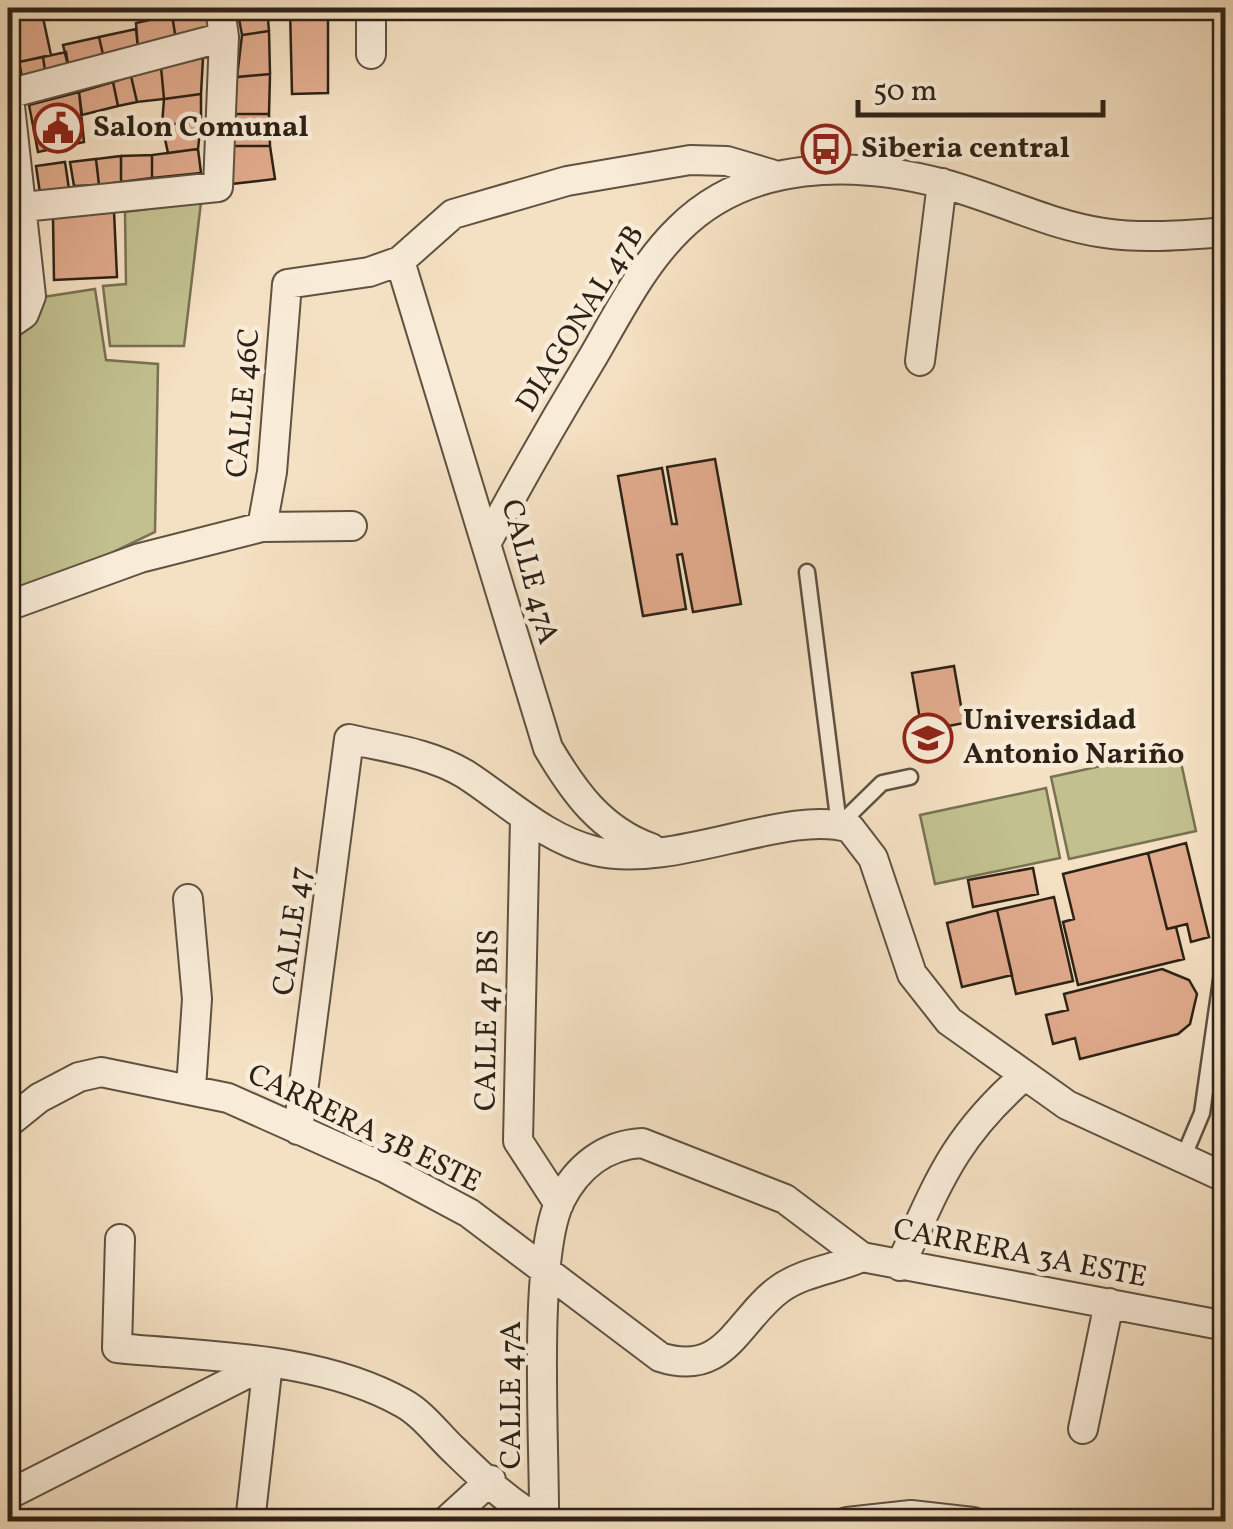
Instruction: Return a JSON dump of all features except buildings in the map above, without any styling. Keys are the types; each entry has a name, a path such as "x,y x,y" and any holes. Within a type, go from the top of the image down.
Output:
{"street":[{"path":"24,207 218,187 224,37 220,8"},
{"path":"371,8 371,54"},
{"path":"8,325 24,314 31,296 24,207 8,92 224,37"},
{"path":"400,261 453,214 567,181 690,160 726,161 771,174 864,172 942,184 1104,233 1167,236 1226,232"},
{"name":"DIAGONAL 47B","path":"488,540 512,492 645,270 699,210 736,188 771,174"},
{"path":"920,361 942,184"},
{"name":"CALLE 46C","path":"262,527 272,472 287,284 369,272 400,261"},
{"name":"CALLE 47A","path":"400,261 488,540 530,700 548,748 586,805 604,822 621,836 661,852"},
{"path":"8,606 140,558 262,527 352,526"},
{"name":"CALLE 47","path":"298,1130 349,739 434,758 465,774 525,819"},
{"path":"525,819 592,851 661,852 804,827 839,825 860,836 873,858 904,958 929,1001 970,1038 1024,1076 1113,1129 1226,1178"},
{"name":"CALLE 47 BIS","path":"525,819 518,1141 558,1204"},
{"path":"188,899 197,1000 191,1088"},
{"name":"CARRERA 3B ESTE","path":"8,1123 52,1091 79,1077 101,1072 228,1098 385,1168 469,1213 660,1358 690,1362 721,1351 780,1289 812,1272 862,1257"},
{"path":"900,1266 951,1156 982,1112 1024,1076"},
{"name":"CARRERA 3A ESTE","path":"558,1204 590,1161 617,1144 642,1143 785,1199 862,1257 1226,1326"},
{"path":"546,1270 558,1204"},
{"path":"120,1240 116,1348 268,1363 350,1381 405,1404 491,1480 513,1506 544,1522"},
{"name":"CALLE 47A","path":"544,1522 546,1270"},
{"path":"1084,1429 1108,1303"},
{"path":"8,1495 268,1363"},
{"path":"250,1522 268,1363"},
{"path":"445,1522 491,1480"},
{"path":"847,1522 911,1515 973,1522"}],"lane":[{"path":"807,572 839,825"},
{"path":"839,825 882,783 910,777"},
{"path":"1183,1158 1202,1113 1226,945"}],"shaded area":[{"path":"201,202 184,346 110,346 103,286 126,284 125,212"},
{"path":"13,280 17,301 95,289 106,360 158,364 155,532 8,603 8,281"},
{"path":"1178,749 1196,831 1069,859 1051,777"},
{"path":"1046,788 1060,858 935,884 920,815"}],"place":[{"name":"Salon Comunal","path":"58,128"},
{"name":"Siberia central","path":"826,149"},
{"name":"Universidad Antonio Nariño","path":"928,738"}]}
